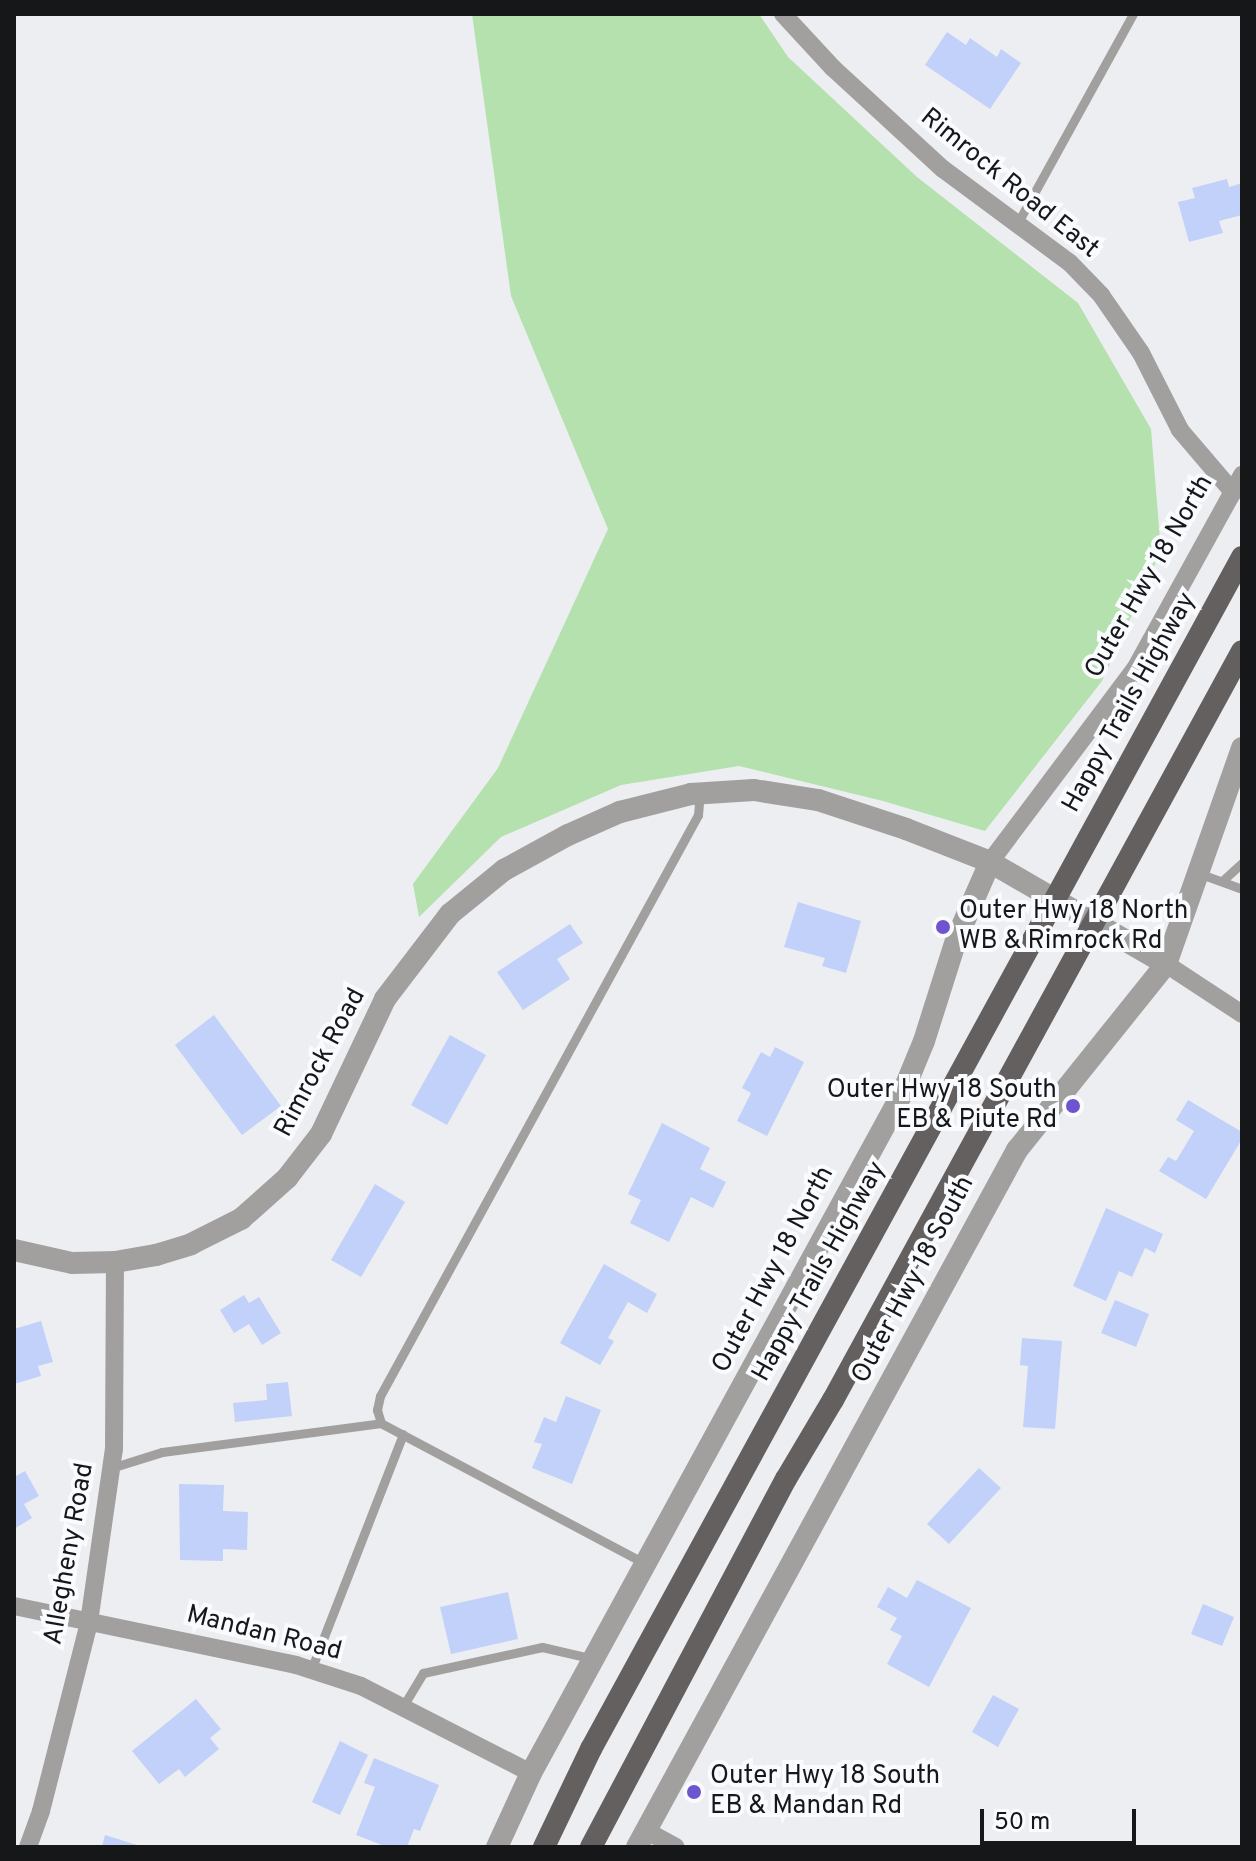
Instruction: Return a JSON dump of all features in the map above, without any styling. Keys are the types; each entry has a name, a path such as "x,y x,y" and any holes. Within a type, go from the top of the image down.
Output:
{"main road":[{"name":"Happy Trails Highway","path":"544,1847 591,1749 1242,557"},
{"path":"591,1847 778,1493 833,1400 1242,651"}],"street":[{"name":"Rimrock Road East","path":"784,14 833,68 943,169 1070,263 1101,295 1141,353 1180,430 1233,492"},
{"name":"Outer Hwy 18 North","path":"497,1847 531,1773 903,1092 924,1041 956,940 990,862 1135,669 1242,475"},
{"name":"Outer Hwy 18 South","path":"641,1838 1017,1150 1166,964 1242,748"},
{"name":"Rimrock Road","path":"14,1250 72,1263 115,1262 179,1248 241,1219 287,1178 321,1134 385,999 450,914 504,870 568,835 620,812 700,793 754,790 818,800 906,829 990,862 1166,964"},
{"path":"1166,964 1242,1014"},
{"name":"Allegheny Road","path":"28,1847 41,1811 89,1622 114,1449 115,1262"},
{"name":"Mandan Road","path":"14,1606 311,1670 361,1686 531,1773"},
{"path":"641,1838 676,1847"}],"lane":[{"path":"1017,224 1133,14"},
{"path":"381,1423 377,1410 380,1396 698,815 700,793"},
{"path":"1222,881 1242,863"},
{"path":"1198,873 1242,889"},
{"path":"111,1468 162,1452 381,1423 646,1564"},
{"path":"311,1670 403,1434"},
{"path":"402,1708 423,1673 542,1647 595,1659"}],"green space":[{"path":"472,14 759,14 788,57 917,177 1078,303 1151,429 1161,551 1102,681 985,831 883,801 739,766 621,785 501,837 419,917 413,884 498,768 608,529 511,296"}],"building":[{"path":"947,32 966,45 970,38 997,57 1001,49 1021,63 990,109 925,65"},
{"path":"1227,179 1229,187 1242,183 1242,215 1219,221 1223,233 1189,242 1178,202 1195,198 1192,188"},
{"path":"798,902 861,921 846,973 822,966 825,958 784,947"},
{"path":"570,924 583,943 557,959 570,979 523,1010 497,972"},
{"path":"214,1015 281,1106 242,1135 175,1045"},
{"path":"450,1035 486,1055 447,1125 411,1105"},
{"path":"775,1047 804,1062 767,1136 737,1121 751,1093 742,1088 761,1052 770,1057"},
{"path":"1188,1100 1242,1132 1242,1139 1206,1199 1159,1171 1168,1157 1176,1161 1194,1131 1176,1120"},
{"path":"662,1123 710,1148 700,1169 726,1182 713,1208 691,1197 669,1242 630,1223 641,1200 628,1194"},
{"path":"375,1184 405,1202 361,1277 331,1260"},
{"path":"1106,1208 1163,1234 1155,1253 1145,1248 1132,1277 1119,1271 1106,1301 1073,1286"},
{"path":"604,1264 657,1294 647,1313 628,1302 608,1338 614,1341 600,1365 560,1343"},
{"path":"244,1295 249,1303 259,1297 281,1333 262,1345 249,1324 234,1333 220,1310"},
{"path":"1115,1300 1149,1314 1136,1347 1101,1333"},
{"path":"41,1321 53,1362 38,1366 41,1376 14,1384 14,1329"},
{"path":"1022,1338 1062,1341 1055,1429 1023,1427 1028,1366 1020,1365"},
{"path":"288,1382 292,1416 235,1422 233,1403 267,1400 266,1384"},
{"path":"566,1396 601,1410 572,1484 532,1468 542,1444 534,1442 544,1417 556,1422"},
{"path":"979,1468 1001,1488 949,1544 927,1524"},
{"path":"25,1471 39,1496 24,1504 32,1518 14,1529 14,1477"},
{"path":"179,1484 224,1485 223,1511 248,1512 247,1550 223,1549 223,1561 180,1560"},
{"path":"917,1580 971,1608 929,1687 887,1664 902,1636 890,1630 897,1618 877,1607 888,1587 907,1598"},
{"path":"508,1592 518,1639 451,1654 440,1607"},
{"path":"1203,1604 1234,1617 1222,1646 1191,1634"},
{"path":"993,1695 1019,1709 998,1747 972,1732"},
{"path":"196,1699 221,1729 210,1738 219,1749 185,1777 179,1769 159,1784 132,1751"},
{"path":"340,1741 368,1755 340,1815 312,1802"},
{"path":"374,1758 439,1785 420,1831 414,1829 407,1847 387,1847 356,1835 375,1787 364,1783"},
{"path":"105,1835 140,1846 140,1847 102,1847"}],"place":[{"name":"Outer Hwy 18 North WB & Rimrock Rd","path":"943,927"},
{"name":"Outer Hwy 18 South EB & Piute Rd","path":"1073,1106"},
{"name":"Outer Hwy 18 South EB & Mandan Rd","path":"694,1792"}]}
